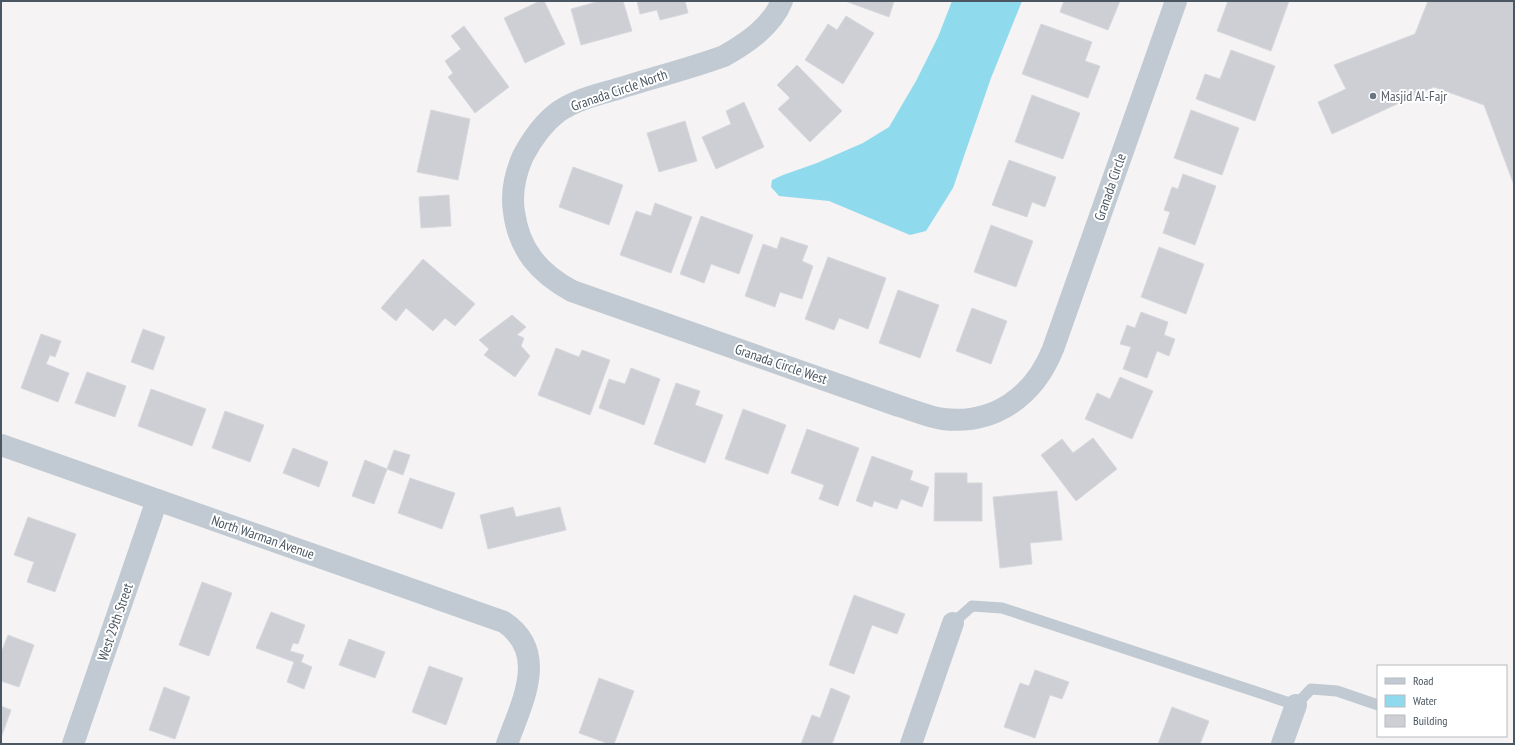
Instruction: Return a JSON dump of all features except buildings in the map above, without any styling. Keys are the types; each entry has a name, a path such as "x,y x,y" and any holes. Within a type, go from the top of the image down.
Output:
{"street":[{"name":"Granada Circle North","path":"525,246 516,229 512,197 518,165 527,146 536,133 547,122 558,112 585,99 724,56 744,45 769,22 782,1"},
{"name":"Granada Circle","path":"1042,372 1053,349 1176,1"},
{"name":"Granada Circle West","path":"525,246 542,270 554,280 572,291 942,419 964,420 996,412 1015,401 1032,387 1042,372"},
{"name":"North Warman Avenue","path":"1,445 496,619 508,625 520,637 530,661 530,676 507,744"},
{"name":"West 29th Street","path":"73,744 157,500"},
{"path":"911,744 953,623"},
{"path":"1282,744 1296,705"}],"lane":[{"path":"953,623 972,606 1002,608 1296,705 1311,690 1338,690 1377,705"}],"water":[{"path":"952,1 1022,1 991,78 953,188 926,231 910,235 829,201 779,196 771,187 772,180 817,163 863,143 889,127 916,81 938,37"}],"place":[{"name":"Masjid Al-Fajr","path":"1373,96"}]}
